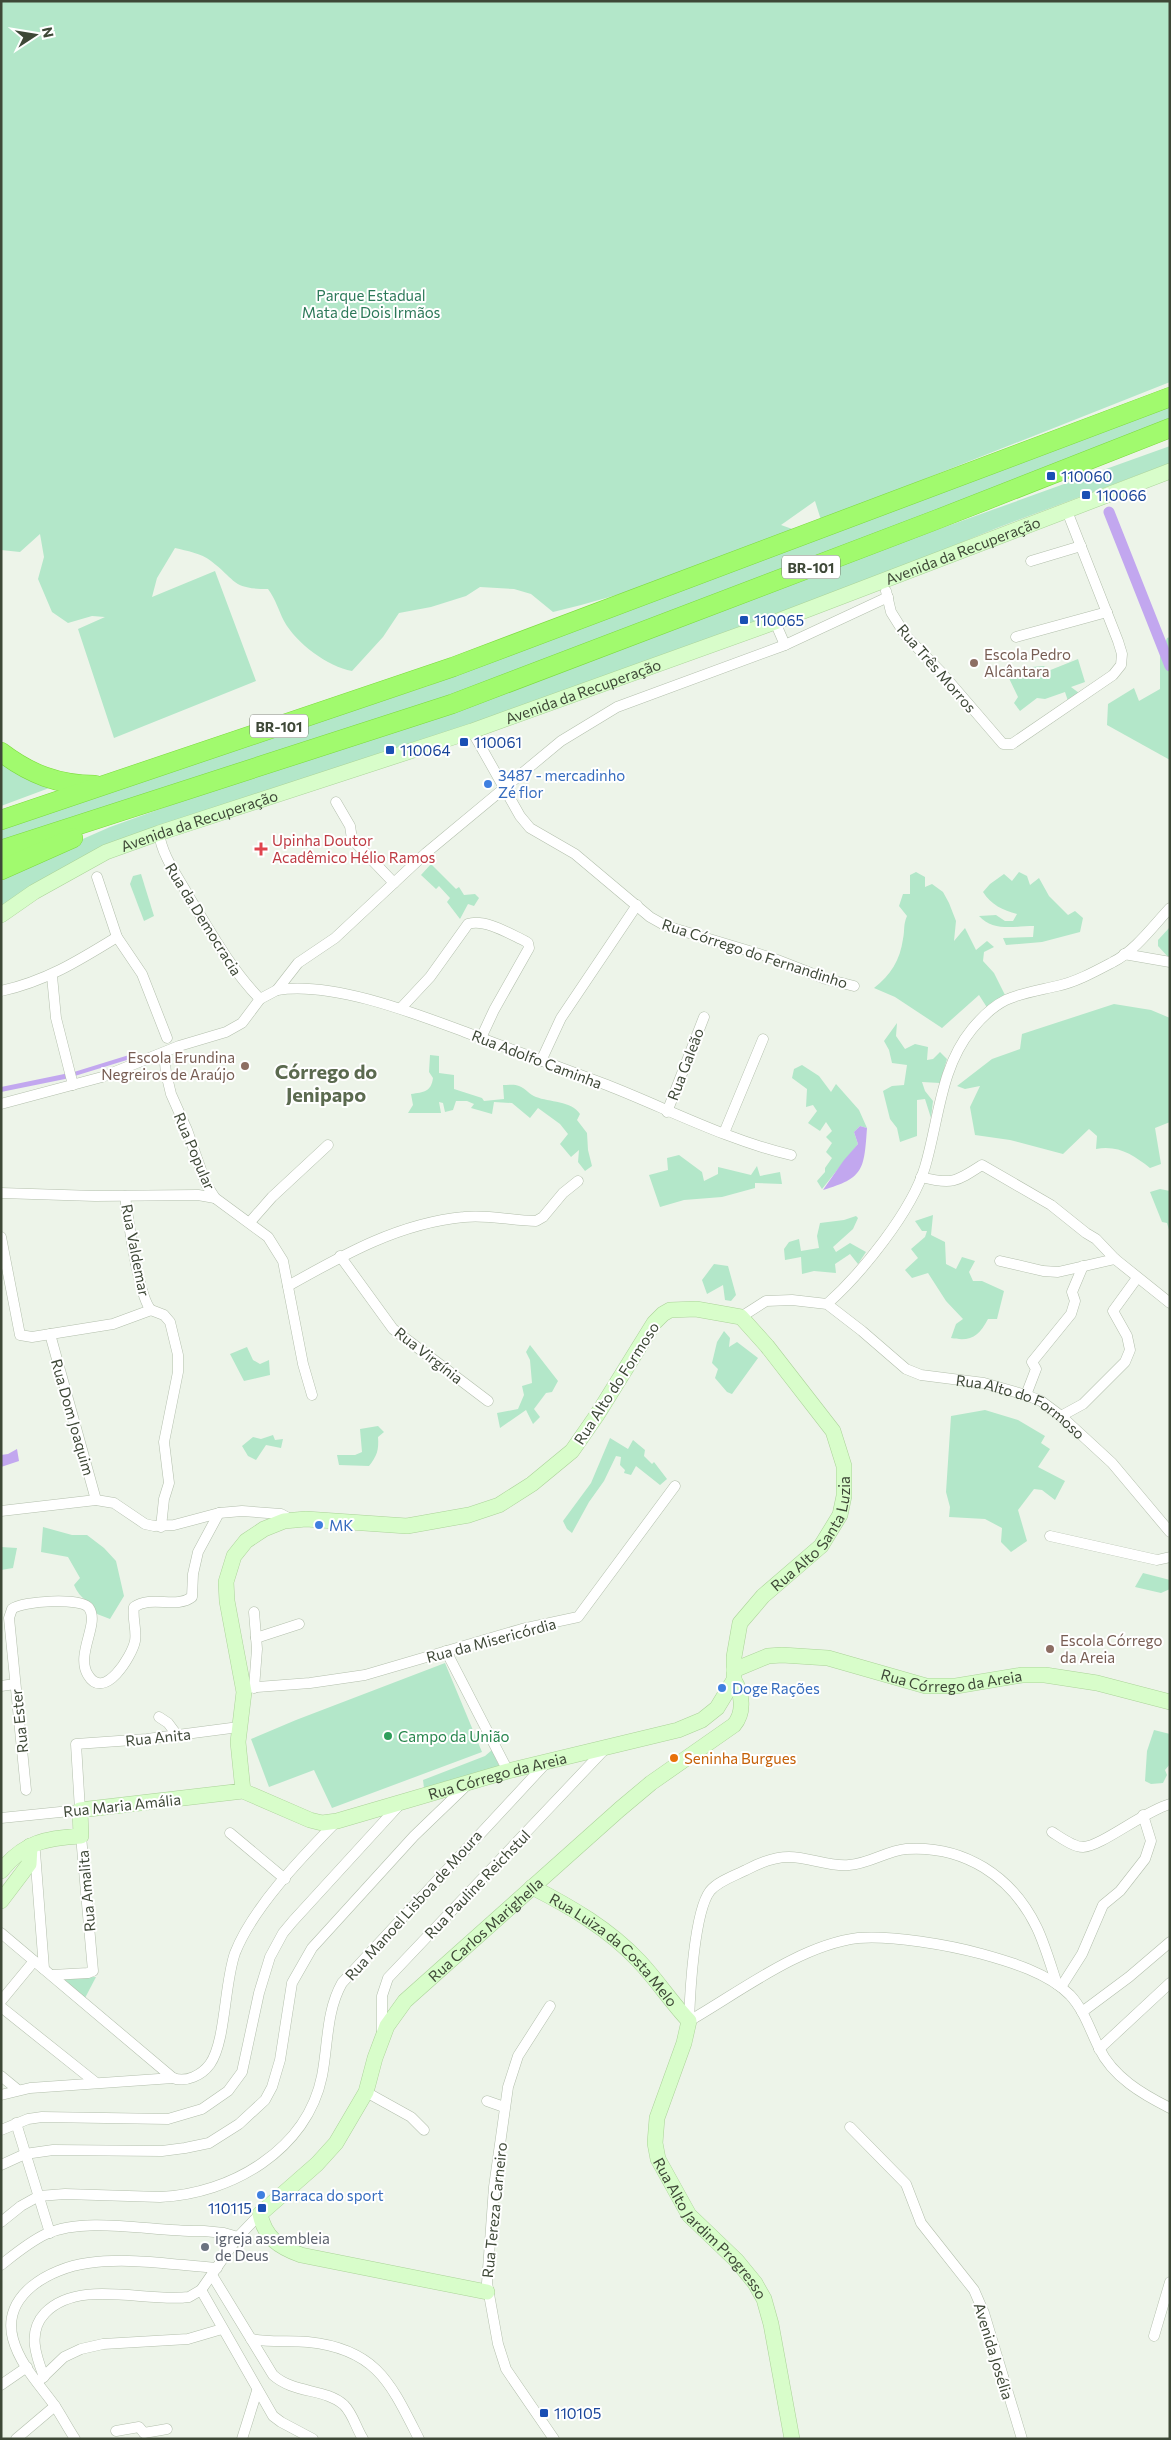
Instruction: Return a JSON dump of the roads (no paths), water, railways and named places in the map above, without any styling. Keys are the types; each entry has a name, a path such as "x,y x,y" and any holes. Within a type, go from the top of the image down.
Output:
{"highway":[{"name":"BR-101","path":"1,820 453,667 1170,397"},
{"name":"BR-101","path":"1,850 452,704 928,523 1170,428"},
{"path":"1,752 26,769 53,780 105,785"},
{"path":"1,870 156,800"}],"street":[{"name":"Avenida da Recuperação","path":"1,915 34,892 106,852 158,833 472,731 775,622 1170,471"},
{"path":"1016,637 1107,612 1067,511"},
{"path":"1031,561 1081,546"},
{"name":"Rua Três Morros","path":"883,581 896,623 1003,744 1008,745 1118,670 1122,665 1122,654 1107,612"},
{"path":"1,1104 102,1077 226,1032 242,1023 260,999 277,990 298,964 335,938 394,883 561,741 617,707 785,644 888,597"},
{"path":"775,622 785,644"},
{"name":"Rua Córrego do Fernandinho","path":"472,731 530,828 565,847 598,871 617,890 666,926 772,958 826,979 854,986"},
{"path":"336,802 350,826 352,840 394,883"},
{"name":"Rua da Democracia","path":"158,833 164,854 210,933 241,979 260,999"},
{"path":"97,877 117,937 142,974 167,1038"},
{"path":"541,1062 561,1018 637,905"},
{"path":"741,1317 766,1301 792,1300 827,1304 866,1264 910,1201 921,1177 948,1071 957,1049 984,1016 1014,996 1035,989 1058,986 1115,962 1143,937 1170,908"},
{"path":"401,1008 430,977 468,924 474,922 484,924 528,943 528,951 494,1010 481,1038"},
{"path":"1,991 26,986 52,976 117,937"},
{"path":"1124,954 1170,962"},
{"path":"52,976 56,1018 73,1086"},
{"name":"Rua Adolfo Caminha","path":"277,990 303,989 326,992 401,1008 606,1085 667,1112 760,1148 791,1155"},
{"name":"Rua Galeão","path":"667,1112 704,1017"},
{"path":"724,1134 763,1039"},
{"name":"Rua Popular","path":"164,1053 171,1094 187,1130 199,1167 214,1198 250,1222 268,1237 283,1261 303,1364 312,1396"},
{"path":"250,1222 272,1198 328,1145"},
{"path":"921,1177 945,1183 965,1177 982,1166 1051,1205 1096,1239 1115,1259 1170,1303"},
{"path":"288,1286 366,1243 394,1234 464,1217 536,1221 578,1181"},
{"path":"1,1193 125,1196 198,1195 214,1198"},
{"name":"Rua Valdemar","path":"125,1196 144,1298 151,1310 167,1318 172,1327 178,1355 178,1372 164,1442 170,1483 164,1499 161,1527"},
{"path":"1,1238 20,1335 28,1338 113,1324 151,1310"},
{"name":"Rua Virgínia","path":"340,1256 393,1329 488,1401"},
{"path":"1000,1261 1043,1271 1058,1272 1115,1259"},
{"path":"1026,1394 1036,1369 1032,1362 1071,1314 1075,1301 1072,1292 1083,1266"},
{"path":"1061,1416 1083,1404 1125,1362 1130,1350 1127,1336 1113,1311 1137,1278"},
{"name":"Rua Alto do Formoso","path":"827,1304 862,1331 906,1370 922,1375 984,1383 1026,1394 1042,1402 1061,1416 1125,1477 1170,1532"},
{"name":"Rua Alto do Formoso","path":"293,1520 407,1526 469,1515 499,1505 532,1484 572,1451 597,1415 654,1323 663,1314 670,1310 696,1309 741,1317"},
{"name":"Rua Alto Santa Luzia","path":"734,1675 734,1657 740,1623 763,1596 814,1554 828,1538 840,1515 844,1482 842,1453 833,1432 773,1353 741,1317"},
{"name":"Rua Dom Joaquim","path":"50,1334 96,1500"},
{"name":"Rua da Misericórdia","path":"248,1688 310,1683 365,1675 522,1629 578,1617 675,1486"},
{"path":"1,1511 96,1500 114,1503 145,1524 161,1527 219,1513 242,1511 274,1513 293,1520"},
{"name":"Rua Ester","path":"26,1790 15,1684 10,1618 12,1609 22,1604 68,1601 84,1604 90,1610 91,1616 83,1656 85,1670 89,1677 95,1681 108,1680 122,1668 135,1642 134,1607 150,1601 180,1601 192,1597 193,1574 198,1552 219,1513"},
{"path":"248,1688 227,1602 227,1576 234,1556 246,1541 275,1524 293,1520"},
{"path":"1050,1536 1156,1560 1170,1557"},
{"path":"243,1791 238,1742 256,1638 254,1612"},
{"path":"256,1638 299,1624"},
{"path":"446,1651 508,1771"},
{"name":"Rua Córrego da Areia","path":"243,1791 310,1820 322,1823 337,1821 469,1784 508,1771 664,1734 702,1720 717,1708 734,1675 768,1656 828,1658 926,1686 956,1686 1015,1676 1045,1675 1097,1682 1170,1702"},
{"name":"Rua Carlos Marighella","path":"255,2219 317,2164 333,2147 366,2092 382,2036 392,2016 409,1997 643,1790 734,1725 740,1716 742,1706 734,1675"},
{"path":"1,1686 15,1684"},
{"path":"159,1717 168,1723 177,1735"},
{"name":"Rua Anita","path":"80,1810 76,1744 240,1728"},
{"name":"Rua Pauline Reichstul","path":"382,2036 382,1996 388,1978 607,1746"},
{"name":"Rua Manoel Lisboa de Moura","path":"1,2222 21,2206 39,2196 65,2194 175,2197 227,2183 272,2156 305,2121 313,2104 322,2076 334,2000 342,1983 547,1761"},
{"path":"1,2165 25,2154 53,2150 162,2151 185,2148 218,2139 245,2119 265,2100 275,2080 292,1983 312,1948 414,1836 469,1784"},
{"name":"Rua Maria Amália","path":"1,1818 243,1791"},
{"path":"1,2130 28,2119 54,2116 168,2119 202,2109 228,2091 242,2072 263,1976 279,1940 292,1921 402,1802"},
{"path":"1052,1832 1070,1843 1082,1847 1097,1842 1143,1815 1170,1804"},
{"name":"Rua Amalita","path":"48,1972 93,1971 80,1810"},
{"path":"1059,1986 1082,1954 1103,1905 1120,1891 1145,1858 1151,1841 1143,1815"},
{"path":"1,2095 18,2090 95,2082 173,2078 183,2080 201,2073 210,2064 218,2046 226,1988 235,1953 249,1925 285,1879 337,1821"},
{"path":"230,1834 285,1879"},
{"path":"1,1871 16,1854 32,1845 52,1838 81,1836"},
{"path":"1,1901 29,1864 32,1845"},
{"path":"32,1845 48,1972"},
{"path":"689,2021 700,1920 706,1899 710,1891 717,1884 762,1862 790,1857 848,1866 866,1862 894,1850 938,1851 967,1858 995,1873 1024,1906 1037,1927 1059,1986 1082,2012 1099,2049 1119,2076 1138,2090 1170,2108"},
{"name":"Rua Luiza da Costa Melo","path":"532,1887 589,1918 617,1940 644,1967 689,2021"},
{"path":"1,1933 173,2078"},
{"path":"689,2021 784,1964 819,1950 858,1938 918,1942 963,1949 1019,1966 1059,1986"},
{"path":"1082,2012 1129,1978 1170,1942"},
{"path":"1,2001 34,1961"},
{"path":"1099,2049 1170,1983"},
{"name":"Rua Tereza Carneiro","path":"550,2006 518,2056 512,2070 504,2107 494,2187 487,2292 506,2369 554,2439"},
{"path":"1,2007 95,2082"},
{"name":"Rua Alto Jardim Progresso","path":"689,2021 682,2051 657,2118 655,2143 658,2159 689,2215 737,2261 755,2283 764,2298 771,2324 792,2439"},
{"path":"1,2076 18,2090"},
{"path":"366,2092 411,2117 424,2130"},
{"path":"487,2101 504,2107"},
{"path":"16,2123 50,2233"},
{"name":"Avenida Josélia","path":"850,2127 906,2184 921,2223 974,2290 984,2313 1022,2439"},
{"path":"71,2437 41,2380 35,2354 35,2332 43,2315 58,2302 83,2295 184,2298 201,2290 238,2237 255,2219 267,2235 277,2244 301,2255 487,2292"},
{"path":"1,2265 29,2244 50,2233 85,2226 204,2231 224,2233 238,2237"},
{"path":"41,2380 27,2367 17,2351 10,2327 13,2308 21,2294 42,2280 87,2263 133,2261 214,2271"},
{"path":"214,2271 268,2369 280,2381 299,2390 330,2398 345,2406 363,2439"},
{"path":"1154,2336 1170,2282"},
{"path":"201,2290 257,2391 277,2419 313,2439"},
{"path":"1,2334 10,2327"},
{"path":"41,2380 64,2356 91,2346 128,2342 172,2342 196,2337 222,2328"},
{"path":"251,2339 327,2345 343,2349 365,2359 388,2381 420,2439"},
{"path":"1,2385 27,2367"},
{"path":"242,2439 257,2391"},
{"path":"16,2439 55,2406"},
{"path":"116,2431 139,2427 145,2436 167,2429"}],"waterway":[{"name":"Córrego do Jenipapo","path":"1109,512 1170,666"}],"place":[{"name":"110060","path":"1051,476"},
{"name":"110066","path":"1086,495"},
{"name":"110065","path":"744,620"},
{"name":"Escola Pedro Alcântara","path":"974,663"},
{"name":"110061","path":"464,742"},
{"name":"110064","path":"390,750"},
{"name":"3487 - mercadinho Zé flor","path":"488,784"},
{"name":"Upinha Doutor Acadêmico Hélio Ramos","path":"261,849"},
{"name":"Escola Erundina Negreiros de Araújo","path":"245,1066"},
{"name":"MK","path":"319,1525"},
{"name":"Escola Córrego da Areia","path":"1050,1649"},
{"name":"Doge Rações","path":"722,1688"},
{"name":"Campo da União","path":"388,1736"},
{"name":"Seninha Burgues","path":"674,1758"},
{"name":"Barraca do sport","path":"261,2195"},
{"name":"110115","path":"262,2208"},
{"name":"igreja assembleia de Deus","path":"205,2247"},
{"name":"110105","path":"544,2413"}],"district":[{"name":"Córrego do Jenipapo","path":"326,1082"}],"park label":[{"name":"Parque Estadual Mata de Dois Irmãos","path":"371,304"}]}
